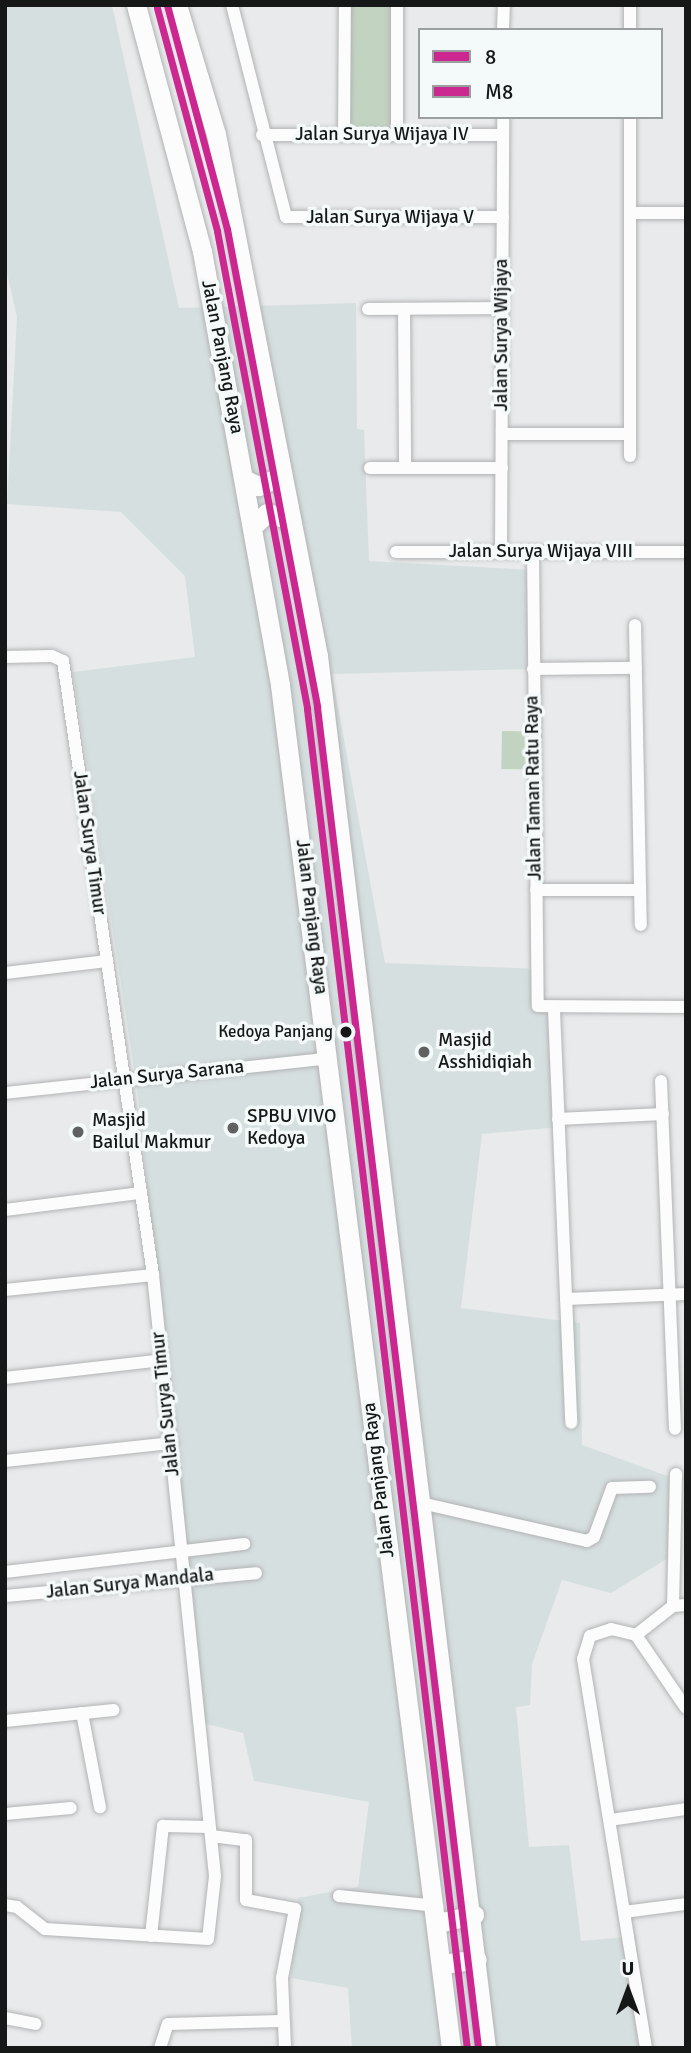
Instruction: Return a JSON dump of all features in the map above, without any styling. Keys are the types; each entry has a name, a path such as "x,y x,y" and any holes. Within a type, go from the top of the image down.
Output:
{"main road":[{"name":"Jalan Panjang Raya","path":"136,5 199,240 253,526 330,1058 437,1914 451,2048"},
{"name":"Jalan Panjang Raya","path":"177,5 216,134 318,656 474,1915 486,2048"},
{"path":"244,479 258,485 281,476"},
{"path":"253,526 267,513 290,520"},
{"path":"437,1914 474,1915"},
{"path":"443,1964 477,1959"}],"street":[{"name":"Jalan Surya Wijaya V","path":"232,5 262,135 286,217 503,218"},
{"path":"344,135 345,5"},
{"path":"397,5 397,135"},
{"path":"503,5 503,28"},
{"path":"630,5 630,28"},
{"name":"Jalan Surya Wijaya","path":"501,552 503,119"},
{"path":"630,119 631,456"},
{"name":"Jalan Surya Wijaya IV","path":"262,135 503,135"},
{"path":"630,213 686,212"},
{"path":"368,309 502,308"},
{"path":"404,309 405,468"},
{"path":"502,434 630,434"},
{"path":"370,468 502,468"},
{"name":"Jalan Surya Wijaya VIII","path":"396,552 686,552"},
{"name":"Jalan Taman Ratu Raya","path":"533,552 537,1002 541,1009 554,1010"},
{"path":"635,625 640,925"},
{"name":"Jalan Surya Timur","path":"5,657 52,656 63,662 153,1275 172,1443 180,1577 210,1832 211,1937 45,1929 17,1906 5,1905"},
{"path":"533,669 636,668"},
{"path":"536,890 640,890"},
{"path":"5,973 107,961"},
{"path":"571,1423 554,1010 686,1007"},
{"name":"Jalan Surya Sarana","path":"5,1093 330,1058"},
{"path":"661,1082 676,1429"},
{"path":"558,1119 663,1114"},
{"path":"5,1210 139,1193"},
{"path":"5,1290 153,1275"},
{"path":"566,1299 686,1294"},
{"path":"5,1378 162,1360"},
{"path":"5,1461 172,1443"},
{"path":"646,2048 584,1646 600,1630 635,1635 679,1606 677,1474"},
{"path":"421,1503 587,1541 594,1537 612,1488 650,1487"},
{"name":"Jalan Surya Mandala","path":"10,1572 244,1544"},
{"path":"10,1572 11,1596"},
{"name":"Jalan Surya Mandala","path":"11,1596 180,1577 256,1573"},
{"path":"635,1635 686,1708"},
{"path":"5,1721 113,1710"},
{"path":"82,1713 100,1807"},
{"path":"5,1814 71,1808"},
{"path":"610,1819 686,1809"},
{"path":"151,1936 163,1826 246,1840 247,1901 295,1909 281,2021 285,2048"},
{"path":"340,1896 437,1914"},
{"path":"624,1912 686,1904"},
{"path":"5,2018 35,2024"},
{"path":"160,2048 168,2024 281,2021"}],"shaded area":[{"path":"5,5 112,5 179,308 356,303 357,429 364,430 369,561 531,570 530,669 332,674 385,963 542,969 560,1127 482,1134 461,1308 580,1323 582,1445 681,1481 678,1552 611,1593 562,1580 532,1664 530,1705 516,1707 529,1847 569,1845 581,1941 636,1936 651,2048 352,2048 348,1988 291,1978 298,1898 358,1887 369,1802 254,1781 243,1733 203,1723 137,1088 73,672 195,657 185,576 121,512 7,504 17,317 5,264"}],"green space":[{"path":"350,5 396,5 396,127 350,127"},
{"path":"502,731 542,732 541,770 501,769"}],"transit line":[{"name":"8","path":"167,5 227,229 317,707 478,2048"},
{"name":"M8","path":"157,8 217,231 307,709 467,2048"}],"place":[{"name":"Kedoya Panjang","path":"346,1032"},
{"name":"Masjid Asshidiqiah","path":"424,1052"},
{"name":"SPBU VIVO Kedoya","path":"233,1128"},
{"name":"Masjid Bailul Makmur","path":"78,1132"}]}
